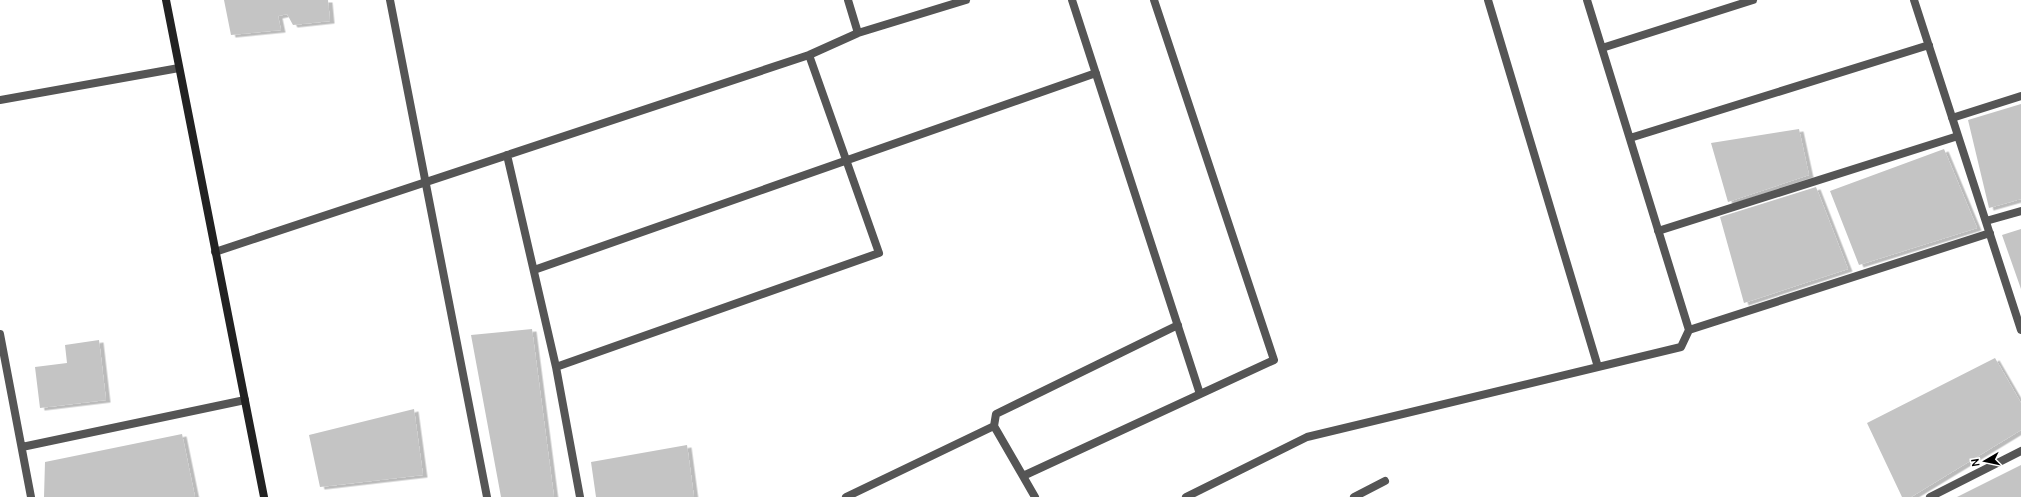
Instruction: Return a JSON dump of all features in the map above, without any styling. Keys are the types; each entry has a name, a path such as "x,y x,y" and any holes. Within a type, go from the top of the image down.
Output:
{"street":[{"path":"166,0 264,497"},
{"path":"390,0 487,497"},
{"path":"848,0 858,33"},
{"path":"216,252 809,55 858,33 966,0"},
{"path":"1072,0 1200,394"},
{"path":"1023,476 1274,360 1154,0"},
{"path":"1488,0 1598,367"},
{"path":"1186,497 1307,438 1681,347 1689,330 1588,0"},
{"path":"1602,48 1753,0"},
{"path":"1914,0 2021,330"},
{"path":"1630,138 1929,45"},
{"path":"556,367 879,254 809,55"},
{"path":"0,100 179,68"},
{"path":"534,270 1096,73"},
{"path":"1952,118 2021,96"},
{"path":"1658,231 1958,136"},
{"path":"507,155 556,367 580,497"},
{"path":"1986,221 2021,211"},
{"path":"1689,330 1990,234"},
{"path":"1035,497 994,426 996,414 1178,325"},
{"path":"0,334 31,497"},
{"path":"22,447 245,400"},
{"path":"846,497 994,426"},
{"path":"1930,497 2021,451"},
{"path":"1354,497 1385,481"}],"building":[{"path":"224,0 328,0 330,21 293,25 287,14 278,16 281,30 231,35"},
{"path":"2021,104 2021,199 1989,208 1968,120"},
{"path":"1799,129 1809,175 1728,202 1711,143"},
{"path":"1944,149 1977,228 1859,265 1830,191"},
{"path":"1816,187 1848,269 1744,303 1720,217"},
{"path":"2021,229 2021,289 2002,235"},
{"path":"532,329 554,497 501,497 471,335"},
{"path":"99,340 106,400 40,408 35,367 67,363 65,345"},
{"path":"1995,358 2021,403 2021,430 1911,497 1902,497 1867,423"},
{"path":"414,409 423,475 320,487 309,435"},
{"path":"182,434 195,497 44,497 45,462"},
{"path":"687,445 694,497 596,497 591,462"},
{"path":"2021,465 2021,497 1957,497"}]}
